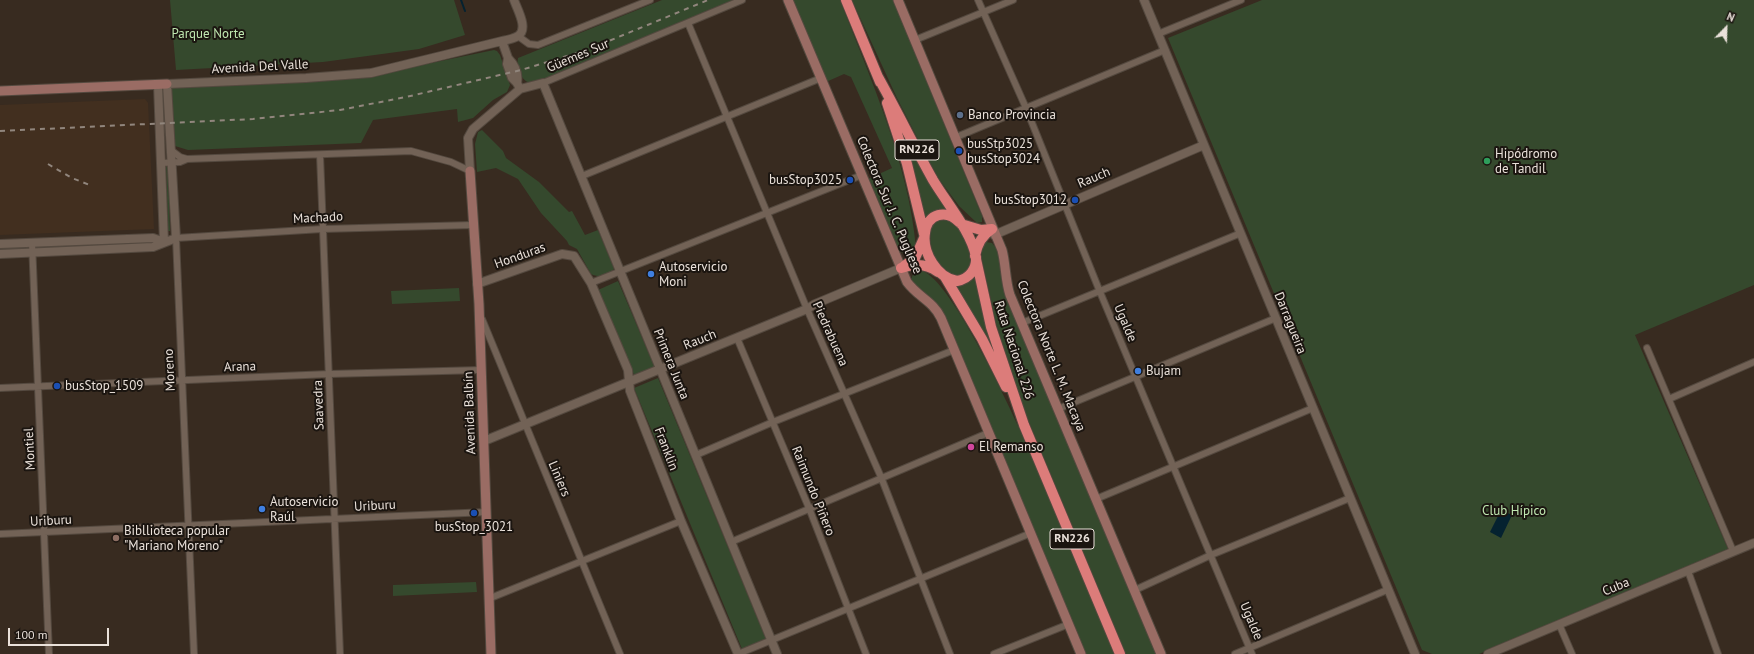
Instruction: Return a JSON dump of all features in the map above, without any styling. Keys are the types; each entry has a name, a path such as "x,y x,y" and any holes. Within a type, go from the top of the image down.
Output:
{"highway":[{"name":"Ruta Nacional 226","path":"846,0 878,77 907,164 930,257 943,275 982,339 1024,425 1120,654"},
{"name":"Ruta Nacional 226","path":"878,77 922,160 970,239 976,258 991,327 1024,425"},
{"path":"901,268 915,258 931,219 939,214 949,215 960,222 981,230 993,232"},
{"path":"901,268 918,264 929,267 957,281 964,279 972,272 977,248 981,240 993,232"}],"main road":[{"name":"Colectora Sur J. C. Pugliese","path":"788,0 901,268 910,286 930,302 938,313 1081,654"},
{"name":"Colectora Norte L. M. Macaya","path":"898,0 1004,258 1010,295 1161,654"},
{"name":"Avenida Del Valle","path":"0,91 167,84"},
{"name":"Avenida Balbín","path":"470,171 479,312 491,654"}],"street":[{"path":"514,0 522,25 521,32 518,36 529,44 538,45 650,0"},
{"name":"Güemes Sur","path":"470,171 468,144 470,132 518,86 543,83 742,0"},
{"name":"Ugalde","path":"978,0 1026,108 1100,292 1251,651"},
{"path":"915,40 1013,0"},
{"name":"Darragueira","path":"1144,0 1387,590 1415,654"},
{"path":"1158,34 1241,0"},
{"name":"Piedrabuena","path":"688,23 768,212 807,310 881,477 950,654"},
{"name":"Avenida Del Valle","path":"167,84 306,78 371,73 518,36"},
{"path":"502,41 508,58 514,64 518,76 518,86"},
{"path":"954,138 1165,50"},
{"path":"582,176 822,78"},
{"name":"Primera Junta","path":"543,83 777,654"},
{"name":"Moreno","path":"167,84 172,151 183,380 194,654"},
{"path":"158,85 164,242"},
{"name":"Rauch","path":"993,232 1065,204 1204,145"},
{"path":"172,151 180,158 187,159 411,151 451,162 470,171"},
{"name":"Saavedra","path":"320,155 340,654"},
{"path":"161,163 180,162 187,159"},
{"path":"592,283 862,175"},
{"name":"Machado","path":"0,254 153,247 176,238 322,229 473,225"},
{"path":"1022,324 1241,233"},
{"name":"Machado","path":"0,244 153,238 164,242"},
{"name":"Montiel","path":"32,242 49,654"},
{"name":"Honduras","path":"477,284 559,255 572,254"},
{"name":"Franklin","path":"572,254 577,259 592,283 628,370 630,391 681,521 738,654"},
{"name":"Rauch","path":"484,441 807,310 815,304 901,268"},
{"name":"Liniers","path":"479,312 620,654"},
{"path":"1058,409 1276,318"},
{"name":"Raimundo Piñero","path":"738,338 809,508 866,654"},
{"path":"1647,348 1733,551"},
{"path":"696,455 773,422 954,350"},
{"path":"1669,399 1754,362"},
{"name":"Arana","path":"0,388 328,374 481,370"},
{"path":"1096,499 1313,408"},
{"path":"731,542 881,477 988,433"},
{"path":"1135,590 1211,555 1350,498"},
{"name":"Uriburu","path":"0,534 487,512"},
{"path":"488,600 681,521"},
{"path":"738,654 1031,533"},
{"name":"Cuba","path":"1488,654 1754,543"},
{"path":"1688,571 1718,654"},
{"path":"1234,654 1251,651 1387,590"},
{"path":"994,654 1069,624"},
{"path":"1559,624 1572,654"}],"shaded area":[{"path":"145,99 148,103 154,229 0,235 0,105"}],"green space":[{"name":"Parque Norte","path":"170,0 454,0 465,35 419,49 323,62 176,70"},
{"path":"662,0 734,0 542,80 529,83 519,72 518,58"},
{"path":"793,0 840,0 887,122 897,153 912,216 916,248 912,253 905,254 899,251 868,179 892,168 851,77 844,74 826,82"},
{"path":"852,0 893,0 982,216 982,222 977,223 959,206 939,179 897,98"},
{"name":"Hipódromo de Tandil","path":"1262,0 1754,0 1754,285 1635,335 1728,549 1479,654 1432,654 1422,650 1168,38"},
{"path":"494,50 500,55 510,85 507,92 493,100 473,118 458,122 457,109 373,120 361,143 188,150 175,146 171,86 397,70"},
{"path":"901,125 949,210 936,211 923,220 899,134"},
{"path":"482,130 503,151 506,158 539,182 569,212 572,211 585,235 598,230 613,266 614,269 612,271 607,275 600,276 591,274 577,249 569,245 541,213 518,179 496,168 477,172 475,144 478,132"},
{"path":"168,166 170,231 168,231 166,167"},
{"path":"939,218 954,221 968,245 971,259 970,265 964,274 953,276 943,270 935,259 930,237 931,225"},
{"path":"154,241 154,244 39,249 38,246"},
{"path":"986,242 992,243 999,254 1005,293 1156,654 1126,654 1029,422 996,323 982,259 982,249"},
{"path":"919,270 940,286 966,325 996,379 1056,510 1115,654 1084,654 946,322 911,280 913,274"},
{"path":"977,273 1004,377 954,285"},
{"path":"618,281 655,368 635,377 598,290"},
{"path":"459,288 460,301 392,304 391,291"},
{"path":"658,378 766,639 742,649 634,388"},
{"path":"476,582 477,592 393,596 393,585"}],"water":[{"path":"1501,510 1512,515 1501,538 1490,532"}],"waterway":[{"path":"461,0 465,11"}],"railway":[{"path":"0,131 253,119 340,110 406,97 521,70 587,50 708,0"},
{"path":"48,164 72,178 92,186"}],"place":[{"name":"Banco Provincia","path":"960,115"},
{"name":"busStp3025 busStop3024","path":"959,151"},
{"name":"Hipódromo de Tandil","path":"1487,161"},
{"name":"busStop3025","path":"850,180"},
{"name":"busStop3012","path":"1075,200"},
{"name":"Autoservicio Moni","path":"651,274"},
{"name":"Bujam","path":"1138,371"},
{"name":"busStop_1509","path":"57,386"},
{"name":"El Remanso","path":"971,447"},
{"name":"Autoservicio Raúl","path":"262,509"},
{"name":"busStop_3021","path":"474,513"},
{"name":"Bibllioteca popular \"Mariano Moreno\"","path":"116,538"}],"park label":[{"name":"Club Hípico","path":"1514,511"}]}
